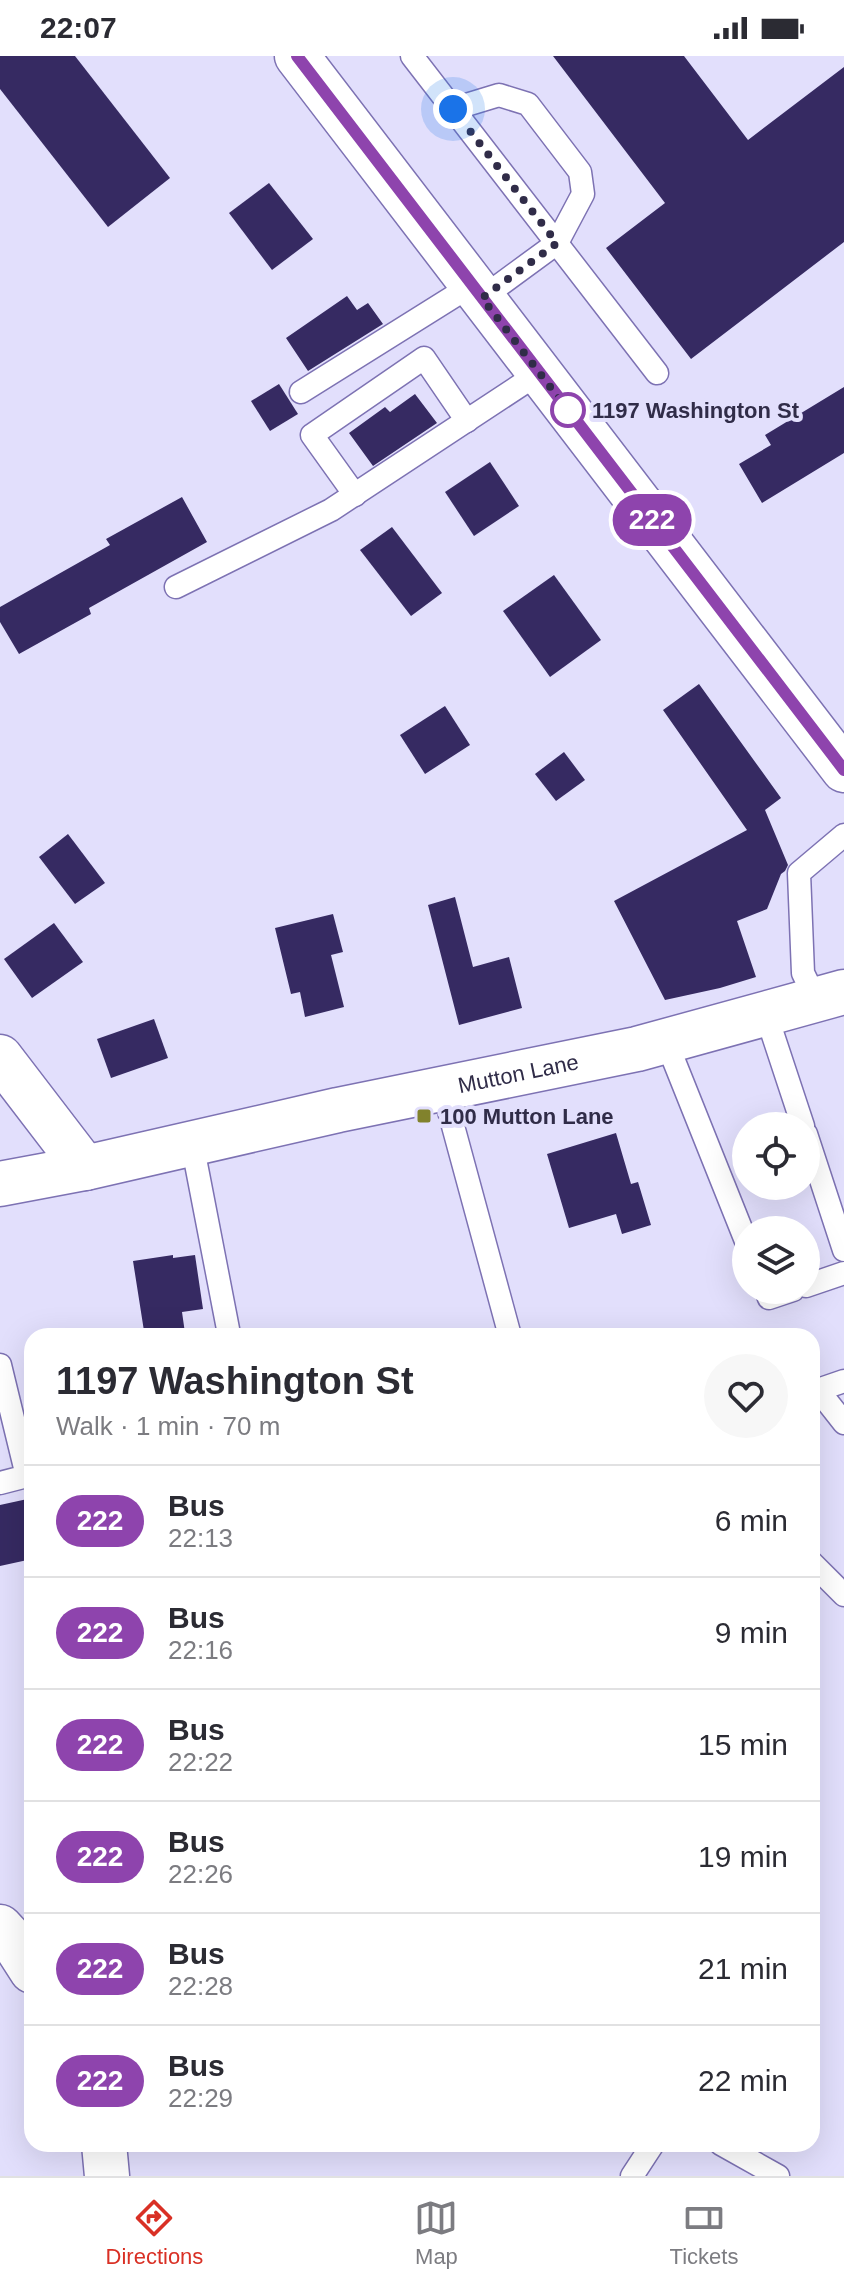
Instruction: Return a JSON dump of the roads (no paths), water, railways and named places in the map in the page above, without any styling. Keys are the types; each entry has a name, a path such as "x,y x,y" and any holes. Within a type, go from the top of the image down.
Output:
{"street":[{"path":"297,56 844,770"},
{"name":"Mutton Lane","path":"0,1184 666,1041 830,996"},
{"path":"0,1057 85,1168"},
{"path":"0,1927 24,1959"},
{"path":"105,2152 107,2176"}],"lane":[{"path":"412,56 657,373"},
{"path":"301,392 557,243 583,194 580,172 528,104 499,95 453,109"},
{"path":"355,495 312,435 424,358 467,421"},
{"path":"176,587 331,510 539,373"},
{"path":"830,996 803,973 799,873 844,835"},
{"path":"766,1014 798,1112"},
{"path":"666,1041 736,1216"},
{"path":"443,1089 508,1328"},
{"path":"192,1143 228,1328"},
{"path":"820,1177 844,1250"},
{"path":"820,1281 844,1273"},
{"path":"0,1365 24,1454"},
{"path":"820,1389 844,1381"},
{"path":"820,1397 844,1423"},
{"path":"0,1483 24,1477"},
{"path":"820,1571 844,1595"},
{"path":"632,2176 648,2152"},
{"path":"735,2152 778,2176"}],"place":[{"name":"1197 Washington St","path":"568,410"},
{"name":"100 Mutton Lane","path":"424,1116"}]}
